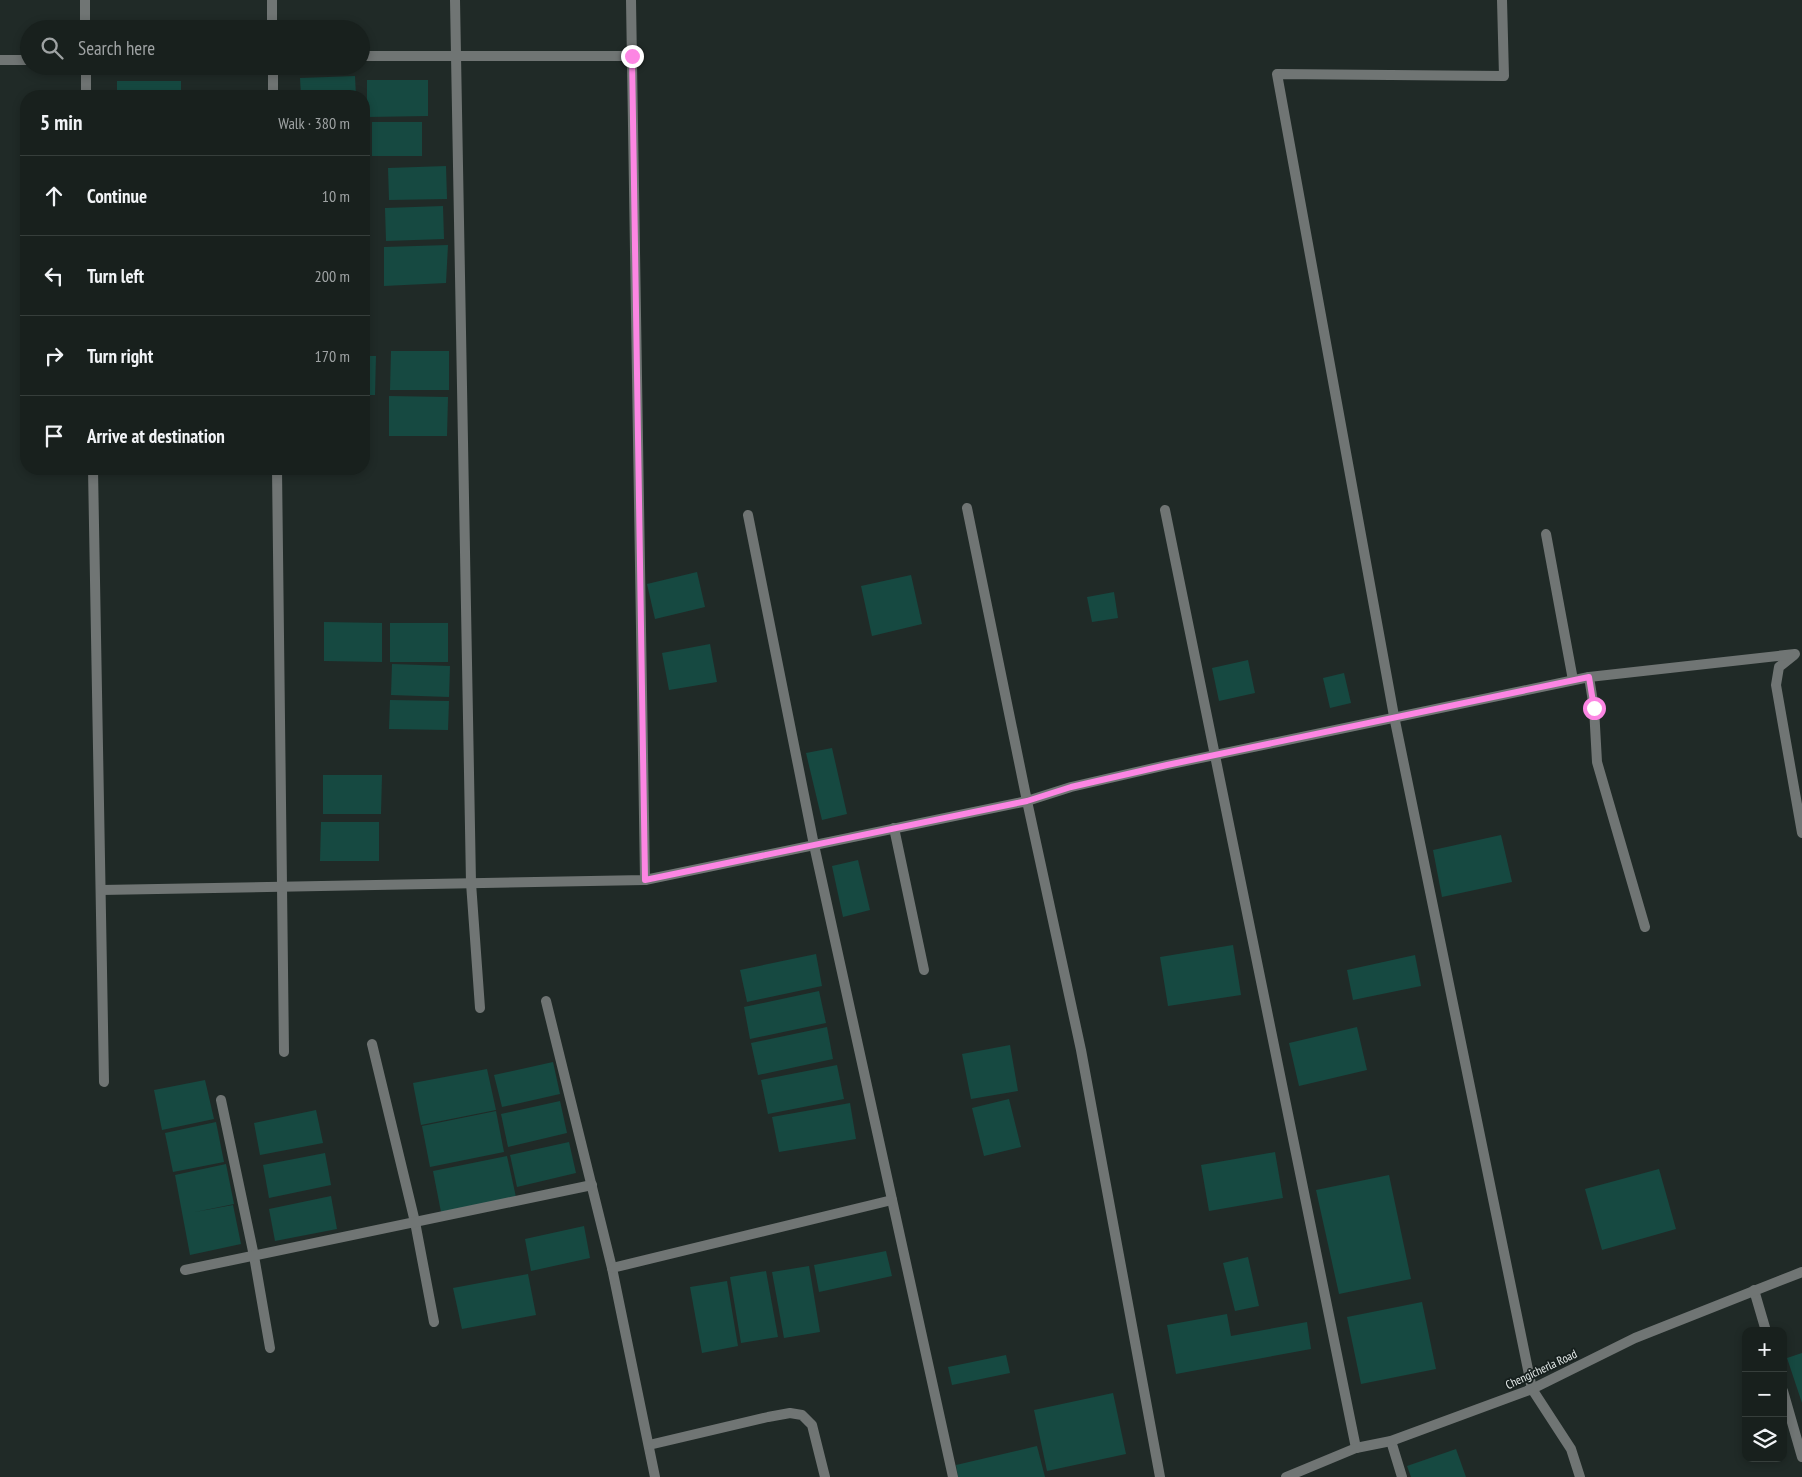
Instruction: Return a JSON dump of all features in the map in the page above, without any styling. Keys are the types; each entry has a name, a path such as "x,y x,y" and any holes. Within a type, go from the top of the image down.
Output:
{"street":[{"path":"86,0 86,20"},
{"path":"272,0 272,20"},
{"path":"455,0 471,883 480,1008"},
{"path":"631,0 645,880"},
{"path":"1502,0 1504,76 1277,74 1394,716 1532,1389 1571,1449 1580,1477"},
{"path":"370,56 632,56"},
{"path":"0,60 20,60"},
{"path":"86,75 86,90"},
{"path":"273,75 273,90"},
{"path":"93,475 104,1082"},
{"path":"278,475 284,1052"},
{"path":"967,508 1080,1050 1160,1477"},
{"path":"1165,510 1356,1448"},
{"path":"748,515 814,844 953,1477"},
{"path":"1546,534 1573,680"},
{"path":"101,890 645,880 1027,801 1071,787 1214,755 1573,680 1799,653"},
{"path":"1799,653 1779,666 1776,685 1802,833"},
{"path":"1589,677 1594,708 1597,762 1645,927"},
{"path":"894,828 924,970"},
{"path":"546,1001 612,1268 655,1477"},
{"path":"372,1044 415,1222 434,1322"},
{"path":"221,1100 254,1256 270,1348"},
{"path":"185,1270 592,1185"},
{"path":"612,1268 892,1200"},
{"name":"Chengicherla Road","path":"1286,1477 1356,1448 1391,1441 1532,1389 1635,1338 1802,1272"},
{"path":"1754,1290 1765,1327"},
{"path":"1787,1406 1802,1457"},
{"path":"649,1446 768,1417 790,1414 802,1415 812,1425 825,1477"},
{"path":"1391,1441 1402,1477"}],"building":[{"path":"355,76 356,90 301,90 300,78"},
{"path":"367,80 428,80 428,116 370,117 370,90 367,90"},
{"path":"117,81 181,81 181,90 117,90"},
{"path":"372,122 422,122 422,156 372,156"},
{"path":"446,166 447,199 389,200 388,168"},
{"path":"443,206 444,239 386,241 385,208"},
{"path":"448,245 446,283 384,286 384,247"},
{"path":"391,351 449,351 449,390 390,390"},
{"path":"370,356 376,356 375,395 370,395"},
{"path":"389,396 448,397 447,436 389,436"},
{"path":"697,572 705,607 655,619 647,584"},
{"path":"911,575 922,624 872,636 861,586"},
{"path":"1114,592 1118,618 1092,622 1087,597"},
{"path":"324,622 382,623 382,662 324,661"},
{"path":"390,623 448,623 448,662 390,662"},
{"path":"710,644 717,682 669,690 662,653"},
{"path":"1248,660 1255,693 1219,701 1212,668"},
{"path":"392,664 450,666 449,697 391,695"},
{"path":"1344,673 1351,703 1330,708 1323,678"},
{"path":"390,700 449,701 448,730 389,729"},
{"path":"832,748 847,814 822,820 806,753"},
{"path":"323,775 382,775 381,814 323,814"},
{"path":"321,822 379,822 379,861 320,861"},
{"path":"1501,835 1512,882 1442,897 1433,850"},
{"path":"858,860 870,910 843,917 832,866"},
{"path":"1233,945 1241,995 1168,1006 1160,957"},
{"path":"816,954 822,986 747,1002 740,970"},
{"path":"1415,955 1421,986 1353,1000 1347,970"},
{"path":"819,991 826,1023 750,1039 744,1007"},
{"path":"827,1027 833,1059 758,1075 751,1043"},
{"path":"1357,1027 1367,1070 1299,1086 1289,1043"},
{"path":"1010,1045 1018,1091 971,1099 962,1054"},
{"path":"553,1062 560,1094 502,1107 494,1075"},
{"path":"837,1065 844,1099 768,1114 761,1080"},
{"path":"487,1069 496,1110 421,1125 413,1083"},
{"path":"205,1080 214,1119 162,1130 154,1090"},
{"path":"1009,1099 1021,1147 984,1156 972,1108"},
{"path":"560,1101 567,1133 508,1147 501,1114"},
{"path":"850,1103 856,1139 779,1152 772,1117"},
{"path":"316,1110 323,1143 260,1155 254,1123"},
{"path":"496,1111 504,1152 430,1167 422,1126"},
{"path":"216,1122 224,1162 173,1172 165,1133"},
{"path":"569,1142 576,1173 517,1187 510,1155"},
{"path":"1275,1152 1283,1198 1209,1211 1201,1165"},
{"path":"325,1153 331,1185 269,1198 263,1165"},
{"path":"507,1156 516,1197 441,1212 433,1171"},
{"path":"226,1164 234,1204 195,1212 233,1205 241,1244 190,1255 175,1175"},
{"path":"1659,1169 1676,1229 1602,1250 1585,1189"},
{"path":"1389,1175 1411,1279 1339,1294 1316,1190"},
{"path":"331,1196 337,1229 275,1241 269,1209"},
{"path":"584,1226 590,1258 531,1271 525,1239"},
{"path":"886,1251 892,1276 819,1292 814,1265"},
{"path":"1248,1257 1259,1306 1235,1311 1223,1263"},
{"path":"809,1266 820,1332 784,1338 772,1272"},
{"path":"766,1271 778,1337 741,1343 730,1277"},
{"path":"528,1274 536,1315 462,1329 453,1288"},
{"path":"727,1281 738,1346 702,1353 690,1287"},
{"path":"1422,1302 1436,1369 1361,1384 1347,1317"},
{"path":"1227,1314 1231,1336 1307,1322 1311,1349 1176,1374 1167,1325"},
{"path":"1802,1353 1802,1403 1787,1358"},
{"path":"1006,1355 1010,1373 952,1385 948,1367"},
{"path":"1113,1393 1126,1454 1047,1471 1034,1410"},
{"path":"1037,1446 1045,1477 958,1477 956,1465"},
{"path":"1456,1449 1466,1477 1411,1477 1407,1466"}],"route":[{"path":"632,56 645,880 1027,801 1071,787 1167,765 1394,716 1589,677 1594,708"}]}
